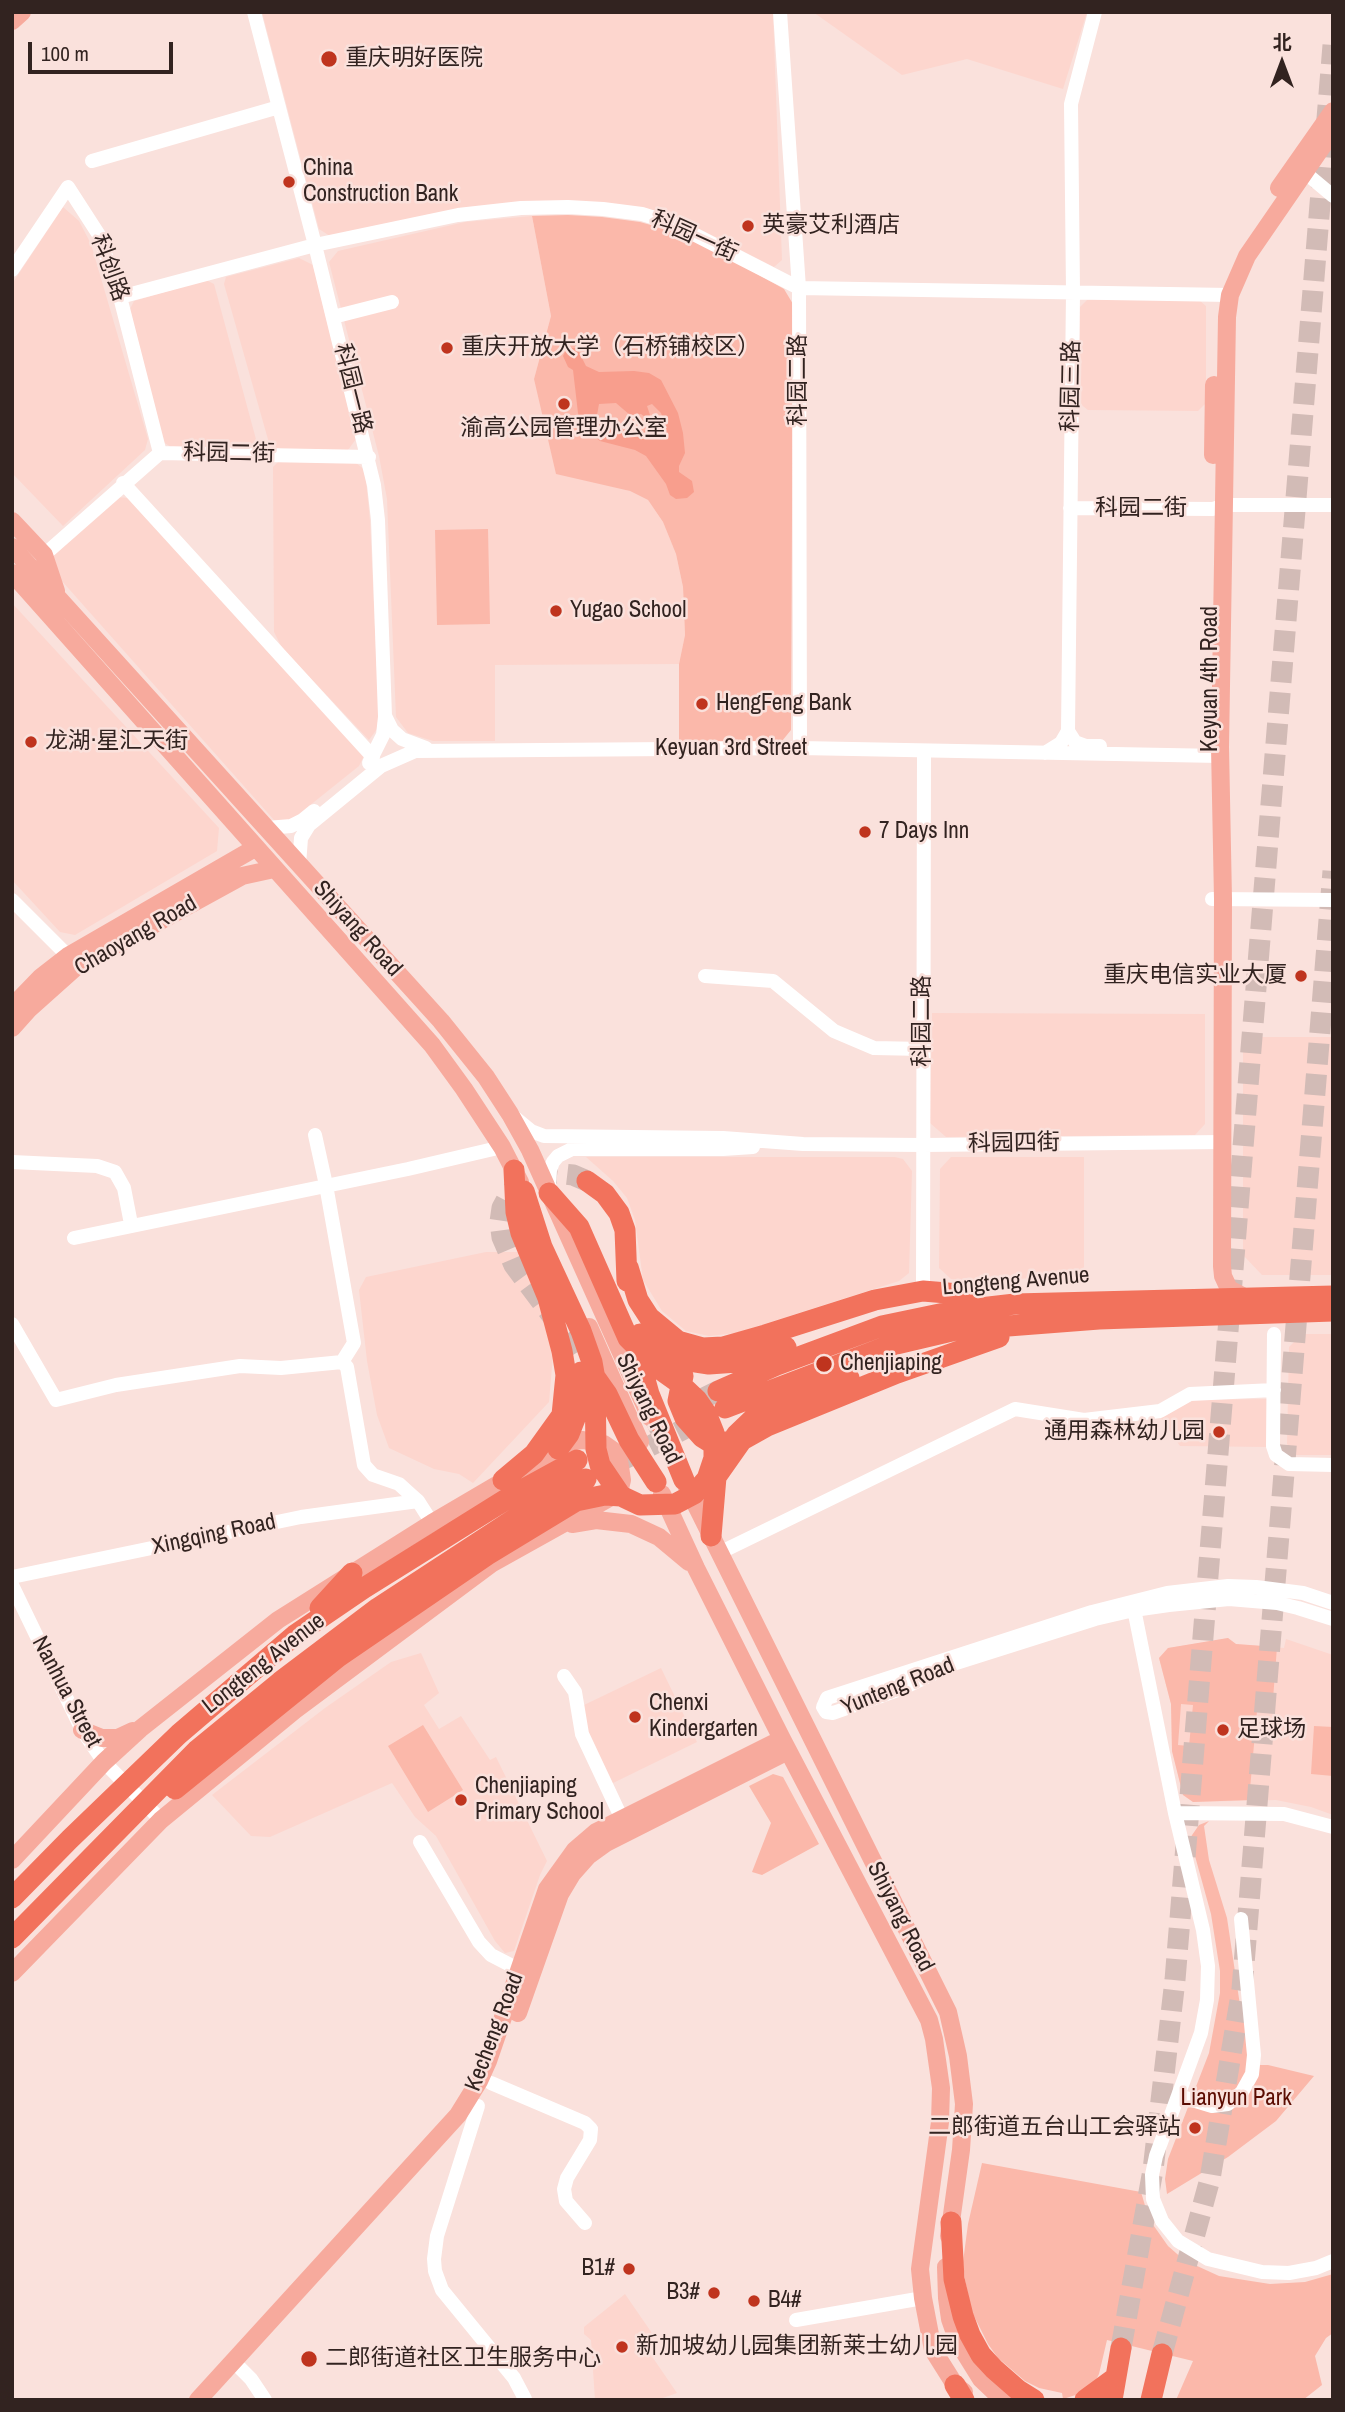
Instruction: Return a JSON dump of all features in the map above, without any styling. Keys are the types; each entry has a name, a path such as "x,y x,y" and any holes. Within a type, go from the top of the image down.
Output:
{"highway":[{"path":"503,1480 534,1454 562,1415 566,1375 548,1298 521,1233 516,1212 514,1170"},
{"path":"587,1181 605,1194 619,1213 625,1230 628,1311 639,1365 684,1480"},
{"path":"524,1191 542,1247 581,1331 592,1362 595,1379 596,1448 600,1465 621,1496"},
{"path":"549,1193 579,1227 628,1338 658,1368 697,1400 706,1412 714,1433 714,1458 707,1479"},
{"path":"628,1267 638,1300 649,1317 678,1341 703,1348 714,1348 765,1335 875,1300 923,1291 971,1296"},
{"path":"605,1288 653,1347 683,1360 709,1364 737,1362 771,1353 879,1312 971,1296 1092,1290 1161,1299"},
{"name":"Longteng Avenue","path":"1333,1296 1250,1306 956,1330 888,1346 722,1400 777,1365 882,1326 954,1311 1015,1304 1161,1299 1250,1306 1291,1313 1333,1311"},
{"path":"12,1938 92,1858 203,1756 341,1664 487,1555 576,1501 605,1495 621,1496 640,1505 675,1504 694,1494 707,1479 728,1444 760,1412 893,1360 1099,1319"},
{"path":"765,1335 694,1366 684,1375 678,1392 680,1409 702,1437 720,1443 742,1440 767,1426 885,1378 999,1337"},
{"path":"574,1462 569,1434 579,1406 584,1368 607,1394 628,1440 656,1482"},
{"path":"715,1545 716,1477 742,1440"},
{"name":"Longteng Avenue","path":"12,1898 179,1734 295,1635 364,1588 513,1495 574,1462"},
{"name":"Longteng Avenue","path":"203,1756 280,1682 378,1608 522,1514 574,1462"},
{"path":"295,1635 352,1573"},
{"path":"951,2222 954,2279 970,2335 993,2370 1034,2400"},
{"path":"1112,2400 1121,2348"},
{"path":"1154,2395 1162,2354"},
{"path":"1085,2400 1115,2378"}],"main road":[{"path":"12,21 22,12"},
{"name":"Keyuan 4th Road","path":"1300,168 1333,111"},
{"name":"Keyuan 4th Road","path":"1250,1306 1230,1289 1223,1276 1222,1266 1218,1271 1212,1266 1218,1142 1215,752 1220,509 1215,337 1238,251 1300,168 1333,131"},
{"path":"12,521 44,555 60,601"},
{"name":"Shiyang Road","path":"12,547 441,1021 486,1077 510,1114 549,1193 641,1401 684,1480 948,2012 958,2056 964,2104 945,2279 950,2319 969,2363 1003,2400"},
{"name":"Shiyang Road","path":"12,573 432,1045 502,1147 631,1420 696,1568 785,1745 920,2000 934,2039 941,2088 940,2122 920,2269 923,2298 933,2350 960,2392 973,2400"},
{"name":"Chaoyang Road","path":"12,1028 76,967 202,889 255,848"},
{"name":"Chaoyang Road","path":"12,1007 41,977 68,956 202,889 274,869"},
{"path":"12,1860 104,1762 140,1728 278,1620 503,1480 574,1462 574,1441 604,1444 614,1451 619,1460 622,1480 620,1488 613,1496 491,1564 341,1664 161,1820 12,1973"},
{"path":"552,1529 596,1520 631,1524 672,1546 696,1568"},
{"path":"82,1730 102,1738 118,1738 140,1728"},
{"name":"Kecheng Road","path":"198,2400 458,2115 488,2061 547,1889 575,1850 596,1832 622,1819 785,1745"},
{"name":"Kecheng Road","path":"214,2400 240,2368 453,2140 478,2106 491,2083 561,1894 572,1874 588,1856 606,1843 785,1745"}],"street":[{"name":"科园一路","path":"254,12 369,457 378,520 385,716"},
{"name":"科园二路","path":"780,12 799,288 800,748"},
{"name":"科园三路","path":"1068,731 1073,292 1070,104 1096,12"},
{"path":"92,161 279,107"},
{"path":"1300,168 1333,196"},
{"name":"科创路","path":"12,271 68,187 99,235 120,297 160,453"},
{"name":"科园一街","path":"120,297 315,245 458,215 521,208 603,209 642,214 674,224 799,288 1225,294"},
{"path":"333,317 392,302"},
{"name":"科园二街","path":"44,555 160,453 369,457"},
{"path":"123,484 373,757"},
{"name":"科园二街","path":"1220,509 1333,505"},
{"name":"科园二街","path":"1070,508 1220,509 1333,514"},
{"path":"385,716 392,730 402,739 431,749"},
{"path":"267,828 291,826 303,820 364,769 383,735 385,716"},
{"path":"1045,753 1061,743 1068,731 1075,742 1086,746 1215,752"},
{"name":"Keyuan 3rd Street","path":"299,865 301,838 309,825 381,766 404,754 431,749 800,748 1045,753 1215,752"},
{"name":"科园二路","path":"923,1291 924,751"},
{"path":"1218,899 1333,900"},
{"path":"12,900 68,956"},
{"path":"705,976 773,981 834,1031 874,1048 923,1049"},
{"name":"科园四街","path":"510,1114 531,1131 544,1136 723,1138 803,1144 1218,1142"},
{"path":"315,1135 354,1343 342,1362"},
{"name":"科园四街","path":"549,1193 553,1162 558,1156 572,1149 723,1149 803,1144"},
{"path":"74,1238 502,1147"},
{"path":"12,1162 97,1166 115,1172 124,1188 131,1224"},
{"path":"1250,1306 1264,1319 1274,1334"},
{"path":"1291,1313 1282,1319 1274,1334 1273,1446 1276,1455 1289,1464 1333,1465"},
{"path":"12,1324 56,1400 116,1385 240,1366 281,1368 342,1362"},
{"path":"342,1362 346,1367 364,1465 373,1475 399,1484 418,1501 432,1523"},
{"path":"715,1545 1015,1409 1084,1420 1160,1410 1190,1394 1274,1390"},
{"name":"Xingqing Road","path":"12,1577 301,1517 418,1501"},
{"name":"Nanhua Street","path":"12,1586 82,1730 104,1762 161,1820"},
{"name":"Yunteng Road","path":"1333,1603 1303,1593 1282,1590 1228,1586 1195,1588 1133,1605 827,1698 822,1707 826,1712 832,1713 901,1689 956,1663 1133,1605 1168,1605 1229,1599 1278,1603 1333,1619"},
{"path":"1133,1605 1175,1813 1203,1930 1208,1966 1207,2000 1201,2033 1156,2155 1152,2175 1153,2199 1161,2221 1178,2241 1208,2259 1262,2272 1289,2273 1333,2262"},
{"path":"564,1676 575,1692 582,1734 622,1819"},
{"path":"1175,1813 1276,1813 1333,1827"},
{"path":"420,1842 479,1942 491,1955 520,1970"},
{"path":"1179,2096 1202,2104 1228,2104 1242,2092 1252,2074 1254,2055 1241,1919"},
{"path":"491,2083 584,2123 591,2129 590,2140 567,2178 564,2189 566,2201 585,2223"},
{"path":"478,2106 437,2236 435,2271 442,2290 514,2378 525,2399"},
{"path":"796,2320 923,2298"},
{"path":"240,2368 265,2400"}],"shaded area":[{"path":"262,12 773,12 782,260 774,267 676,217 642,208 550,203 333,238 319,229"},
{"path":"813,12 1087,12 1063,89 967,59 902,75"},
{"path":"63,207 79,221 91,244 148,439 145,450 63,526 12,473 12,284"},
{"path":"532,216 551,316 534,379 610,485 648,500 663,522 676,554 683,587 685,635 679,664 495,665 495,741 433,741 408,733 396,717 387,499 379,456 329,262 338,251 465,222"},
{"path":"299,258 313,265 356,439 348,450 276,449 269,443 224,284 226,277"},
{"path":"206,280 214,284 257,443 253,449 171,447 163,442 130,309 134,301"},
{"path":"1087,300 1199,300 1206,306 1206,403 1198,411 1088,410 1079,403 1080,307"},
{"path":"567,348 577,348 586,366 599,372 634,371 649,373 661,380 678,413 683,433 685,453 679,472 692,481 694,492 687,498 676,499 670,495 666,484 646,456 635,450 600,441 581,425 573,370 568,367 563,356","holes":["616,403 630,415 641,414 649,420 647,406 652,404 661,413 665,424 661,433 648,424 644,432 636,435 623,434 619,429 600,425 597,415 599,404"]},
{"path":"279,461 356,463 365,470 379,714 377,729 369,740 282,648 274,632 273,467"},
{"path":"117,497 128,498 364,756 359,766 289,822 274,820 61,580 53,555"},
{"path":"12,603 219,828 217,851 75,935 60,932 12,880"},
{"path":"932,1013 1205,1014 1205,1124 1195,1135 946,1137 930,1123"},
{"path":"1243,1037 1333,1037 1333,1275 1262,1275 1243,1255"},
{"path":"586,1157 903,1159 912,1171 909,1273 899,1281 736,1333 709,1336 686,1331 662,1311 643,1280 635,1220 627,1198 613,1181"},
{"path":"951,1157 1084,1157 1084,1274 978,1282 951,1279 939,1268 940,1169"},
{"path":"486,1252 520,1252 544,1301 553,1355 549,1402 473,1483 459,1474 434,1469 389,1448 377,1415 367,1361 359,1290 366,1277"},
{"path":"1302,1334 1333,1334 1333,1455 1295,1455 1287,1444 1289,1347"},
{"name":"通用森林幼儿园","path":"1268,1399 1267,1447 1180,1446 1161,1418 1193,1400"},
{"path":"1228,1638 1236,1644 1284,1648 1286,1639 1333,1655 1333,1815 1311,1807 1276,1800 1193,1802 1183,1795 1172,1751 1171,1704 1159,1658 1168,1648"},
{"name":"Chenjiaping Primary School","path":"421,1653 439,1693 424,1705 439,1729 461,1716 490,1760 496,1757 547,1861 514,1951 505,1953 495,1941 436,1836 415,1817 392,1783 270,1837 251,1836 212,1795 325,1708 391,1662"},
{"name":"Chenxi Kindergarten","path":"661,1668 697,1742 611,1784 587,1730 584,1705"},
{"name":"新加坡幼儿园集团新莱士幼儿园","path":"625,2294 656,2339 651,2355 677,2393 657,2400 595,2400 591,2340 584,2334 584,2327"}],"green space":[{"path":"568,215 640,222 672,231 707,246 784,289 793,304 791,730 782,741 679,741 679,664 685,635 683,587 676,554 663,522 648,500 630,491 556,474 534,379 551,316 532,216"},
{"path":"488,529 490,624 437,625 435,530"},
{"path":"1228,1638 1236,1644 1277,1647 1272,1712 1257,1711 1249,1800 1193,1802 1183,1795 1172,1751 1171,1704 1159,1658 1168,1648","holes":["1181,1704 1193,1705 1189,1746 1178,1745"]},
{"path":"423,1725 463,1790 428,1812 388,1746"},
{"path":"1314,1726 1333,1727 1333,1776 1311,1774"},
{"path":"773,1774 783,1777 819,1844 762,1875 752,1872 771,1823 749,1786"},
{"name":"Lianyun Park","path":"1209,1821 1204,1826 1209,1860 1227,1918 1241,2012 1256,2012 1259,2065 1314,2076 1276,2121 1228,2157 1167,2194 1165,2179 1168,2159 1209,2053 1220,1993 1220,1971 1211,1914 1190,1838 1199,1825"},
{"path":"982,2163 1141,2192 1149,2219 1168,2246 1184,2260 1219,2276 1270,2284 1305,2282 1333,2274 1333,2333 1326,2338 1315,2356 1322,2385 1303,2400 1176,2400 1193,2361 1107,2340 1099,2374 1095,2382 1082,2393 1063,2399 1062,2393 1039,2388 1025,2381 998,2358 988,2344 972,2312 965,2280 963,2262 968,2224"}],"tunnel":[{"path":"1121,2348 1153,2170 1175,1980 1333,45"},
{"path":"1162,2354 1210,2179 1242,1989 1333,871"},
{"path":"587,1181 573,1175 556,1173 537,1175 523,1181 510,1193 502,1208 500,1222 502,1237 514,1265 587,1367"},
{"path":"591,1453 718,1391"},
{"path":"622,1460 706,1418"}],"place":[{"name":"重庆明好医院","path":"329,59"},
{"name":"China Construction Bank","path":"289,182"},
{"name":"英豪艾利酒店","path":"748,226"},
{"name":"重庆开放大学（石桥铺校区）","path":"447,348"},
{"name":"渝高公园管理办公室","path":"564,404"},
{"name":"Yugao School","path":"556,611"},
{"name":"HengFeng Bank","path":"702,704"},
{"name":"龙湖·星汇天街","path":"31,742"},
{"name":"7 Days Inn","path":"865,832"},
{"name":"重庆电信实业大厦","path":"1301,976"},
{"name":"Chenjiaping","path":"824,1364"},
{"name":"通用森林幼儿园","path":"1219,1432"},
{"name":"Chenxi Kindergarten","path":"635,1717"},
{"name":"足球场","path":"1223,1730"},
{"name":"Chenjiaping Primary School","path":"461,1800"},
{"name":"二郎街道五台山工会驿站","path":"1195,2128"},
{"name":"B1#","path":"629,2269"},
{"name":"B3#","path":"714,2293"},
{"name":"B4#","path":"754,2301"},
{"name":"新加坡幼儿园集团新莱士幼儿园","path":"622,2347"},
{"name":"二郎街道社区卫生服务中心","path":"309,2359"}]}
